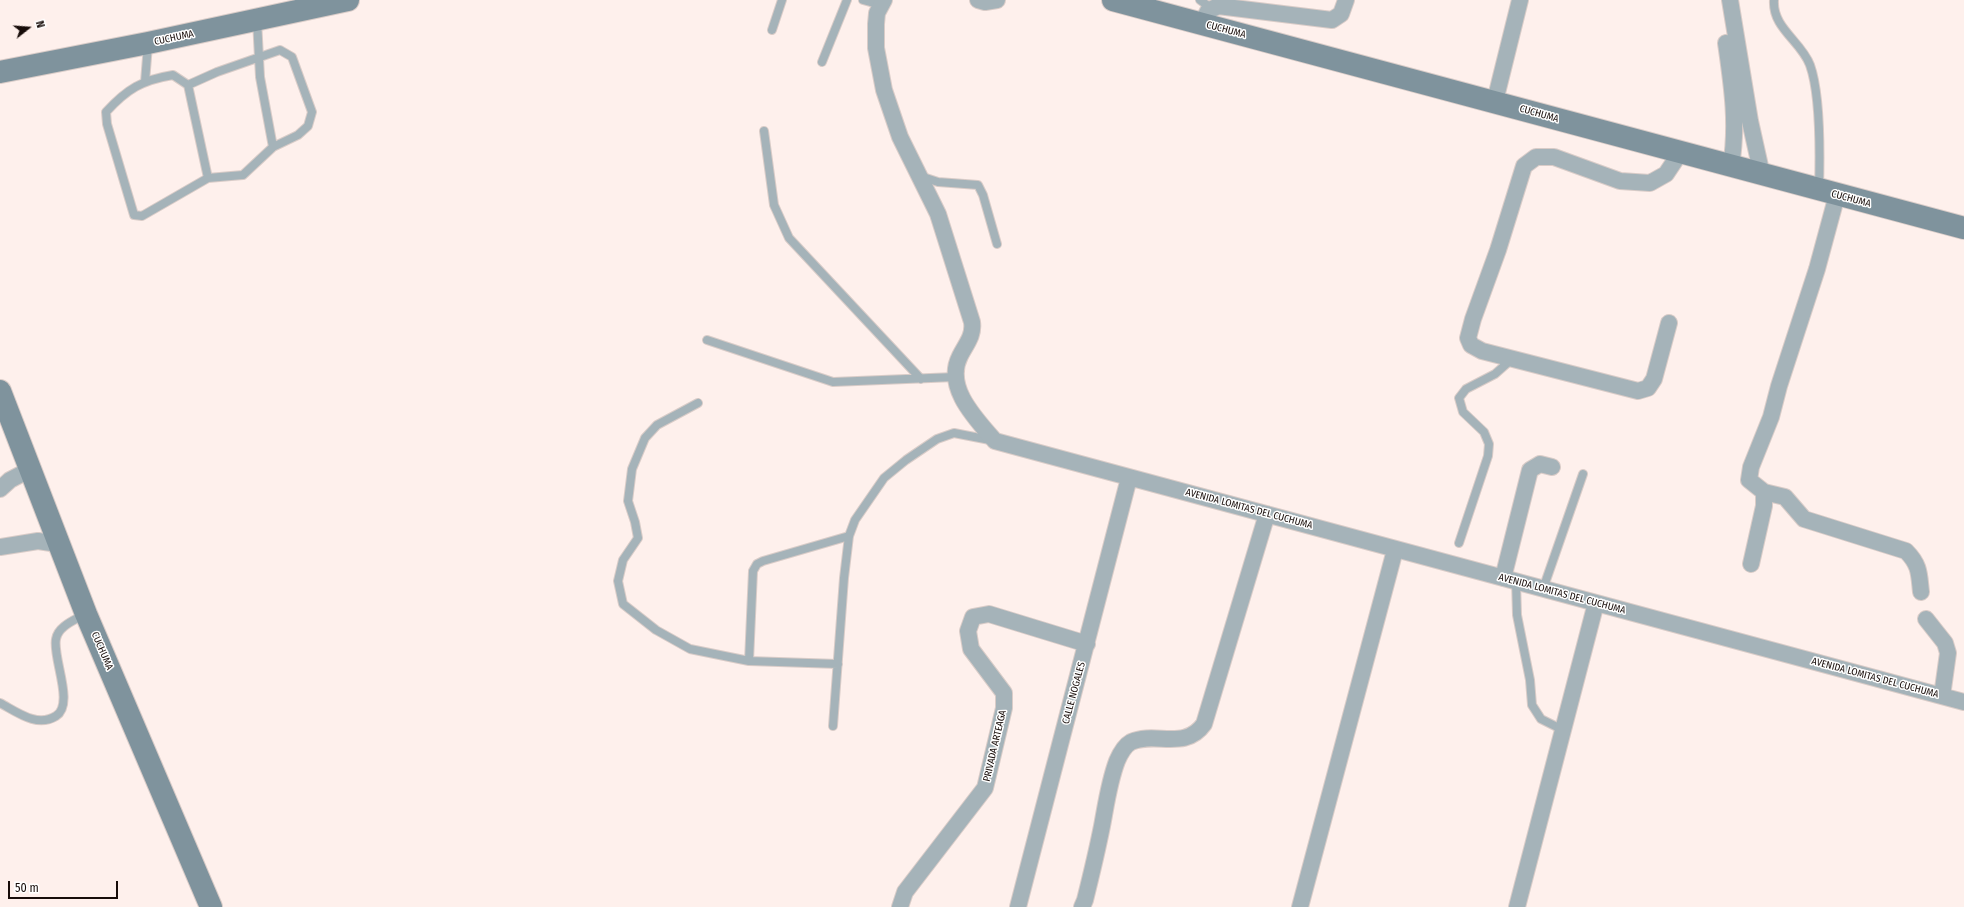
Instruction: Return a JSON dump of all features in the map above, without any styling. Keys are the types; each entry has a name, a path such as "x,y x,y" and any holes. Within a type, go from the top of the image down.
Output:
{"street":[{"name":"CUCHUMA","path":"0,72 148,43 348,0"},
{"path":"978,0 985,2 997,0"},
{"name":"CUCHUMA","path":"1113,0 1204,10 1495,101 1680,153 1964,228"},
{"path":"1204,10 1218,6 1332,20 1341,14 1346,0"},
{"path":"1495,101 1520,0"},
{"path":"1719,0 1735,108 1734,147 1731,166"},
{"path":"1730,0 1750,121 1762,175"},
{"path":"883,2 877,13 876,48 884,90 900,137 938,214 972,322 972,335 957,362 956,377 960,393 980,424 995,441"},
{"path":"1669,323 1654,379 1648,388 1638,391 1482,351 1471,345 1468,338 1473,319 1498,250 1524,166 1536,157 1554,157 1620,181 1650,183 1666,174 1680,153"},
{"path":"1828,192 1817,269 1779,386 1771,417 1751,467 1749,480 1764,492 1785,497 1804,519 1906,551 1915,560 1919,572 1921,592"},
{"name":"CUCHUMA","path":"0,391 86,614 211,907"},
{"name":"AVENIDA LOMITAS DEL CUCHUMA","path":"995,441 1129,478 1205,496 1396,550 1596,602 1964,702"},
{"path":"1509,580 1530,470 1540,464 1552,467"},
{"path":"0,489 10,480 31,469"},
{"name":"CALLE NOGALES","path":"1018,907 1129,478"},
{"path":"1751,564 1764,506 1764,492"},
{"path":"1082,907 1088,886 1109,788 1117,760 1125,747 1132,742 1184,738 1195,735 1204,724 1267,514"},
{"path":"0,547 38,541 58,544"},
{"path":"1300,907 1396,550"},
{"path":"1517,907 1596,602"},
{"name":"PRIVADA ARTEAGA","path":"900,907 905,892 985,788 990,772 1004,708 1004,693 971,649 968,631 973,617 989,614 1087,644"},
{"path":"1926,619 1945,643 1948,653 1942,696"}],"lane":[{"path":"772,30 782,0"},
{"path":"822,62 847,0"},
{"path":"863,0 883,2"},
{"path":"1774,0 1774,10 1788,35 1802,51 1810,65 1816,98 1820,158 1828,192"},
{"path":"257,20 260,77 273,147"},
{"path":"145,82 148,43"},
{"path":"188,85 217,72 280,50 292,57 312,112 308,126 298,135 273,147 243,175 208,178 142,216 134,215 107,124 106,112 121,96 145,82 173,75 188,85 208,178"},
{"path":"764,131 774,205 789,238 921,379"},
{"path":"920,176 938,182 978,185 983,195 996,244"},
{"path":"707,340 833,382 956,377"},
{"path":"1459,543 1488,456 1489,444 1484,432 1463,412 1459,398 1466,389 1495,374 1513,359"},
{"path":"698,404 657,425 645,438 632,469 628,501 635,522 638,538 623,560 618,581 623,604 656,630 690,649 749,661 838,664"},
{"path":"833,726 849,536 855,520 884,478 906,460 936,439 954,433 962,433 995,441"},
{"path":"1543,588 1583,474"},
{"path":"749,661 753,571 757,564 763,560 849,536"},
{"path":"1509,580 1518,614 1530,680 1532,705 1542,719 1563,730"},
{"path":"0,703 35,721 49,721 59,714 65,704 56,639 62,627 86,614"}]}
